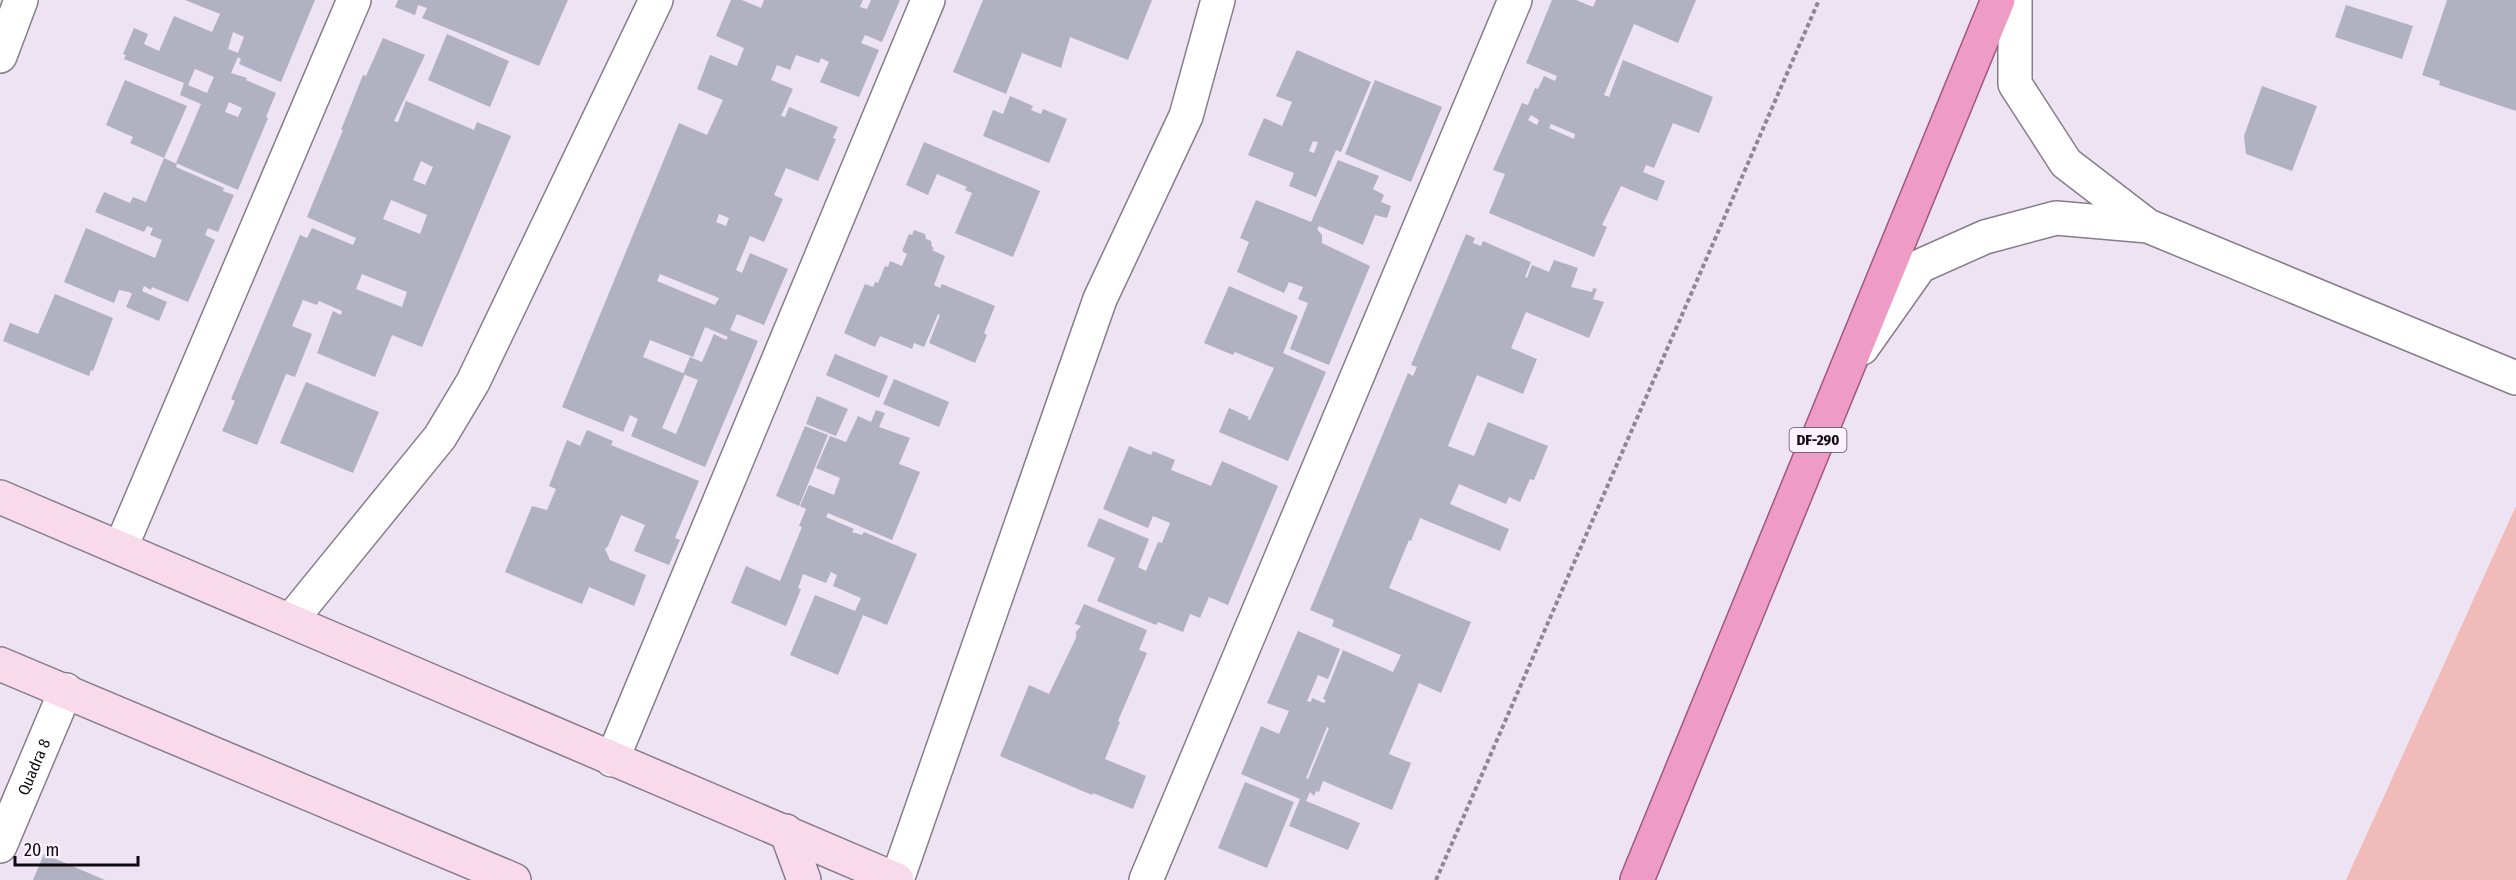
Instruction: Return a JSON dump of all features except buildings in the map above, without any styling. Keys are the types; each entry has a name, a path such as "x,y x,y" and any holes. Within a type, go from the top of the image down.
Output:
{"highway":[{"name":"DF-290","path":"1637,880 1998,0"}],"main road":[{"path":"0,497 897,880"},
{"path":"0,664 514,880"},
{"path":"786,831 804,880"}],"street":[{"path":"0,56 21,0"},
{"path":"121,547 354,0"},
{"path":"291,620 440,437 473,382 656,0"},
{"path":"612,759 927,0"},
{"path":"897,880 1100,299 1186,116 1218,0"},
{"path":"1146,880 1515,0"},
{"path":"2015,0 2015,84 2066,163 2148,226 2516,378"},
{"path":"1846,370 1920,266 1986,237 2056,218 2148,226"},
{"name":"Quadra 8","path":"0,846 66,690"}],"path":[{"path":"1436,880 1819,0"}],"shaded area":[{"path":"2516,506 2516,880 2346,880"}]}
